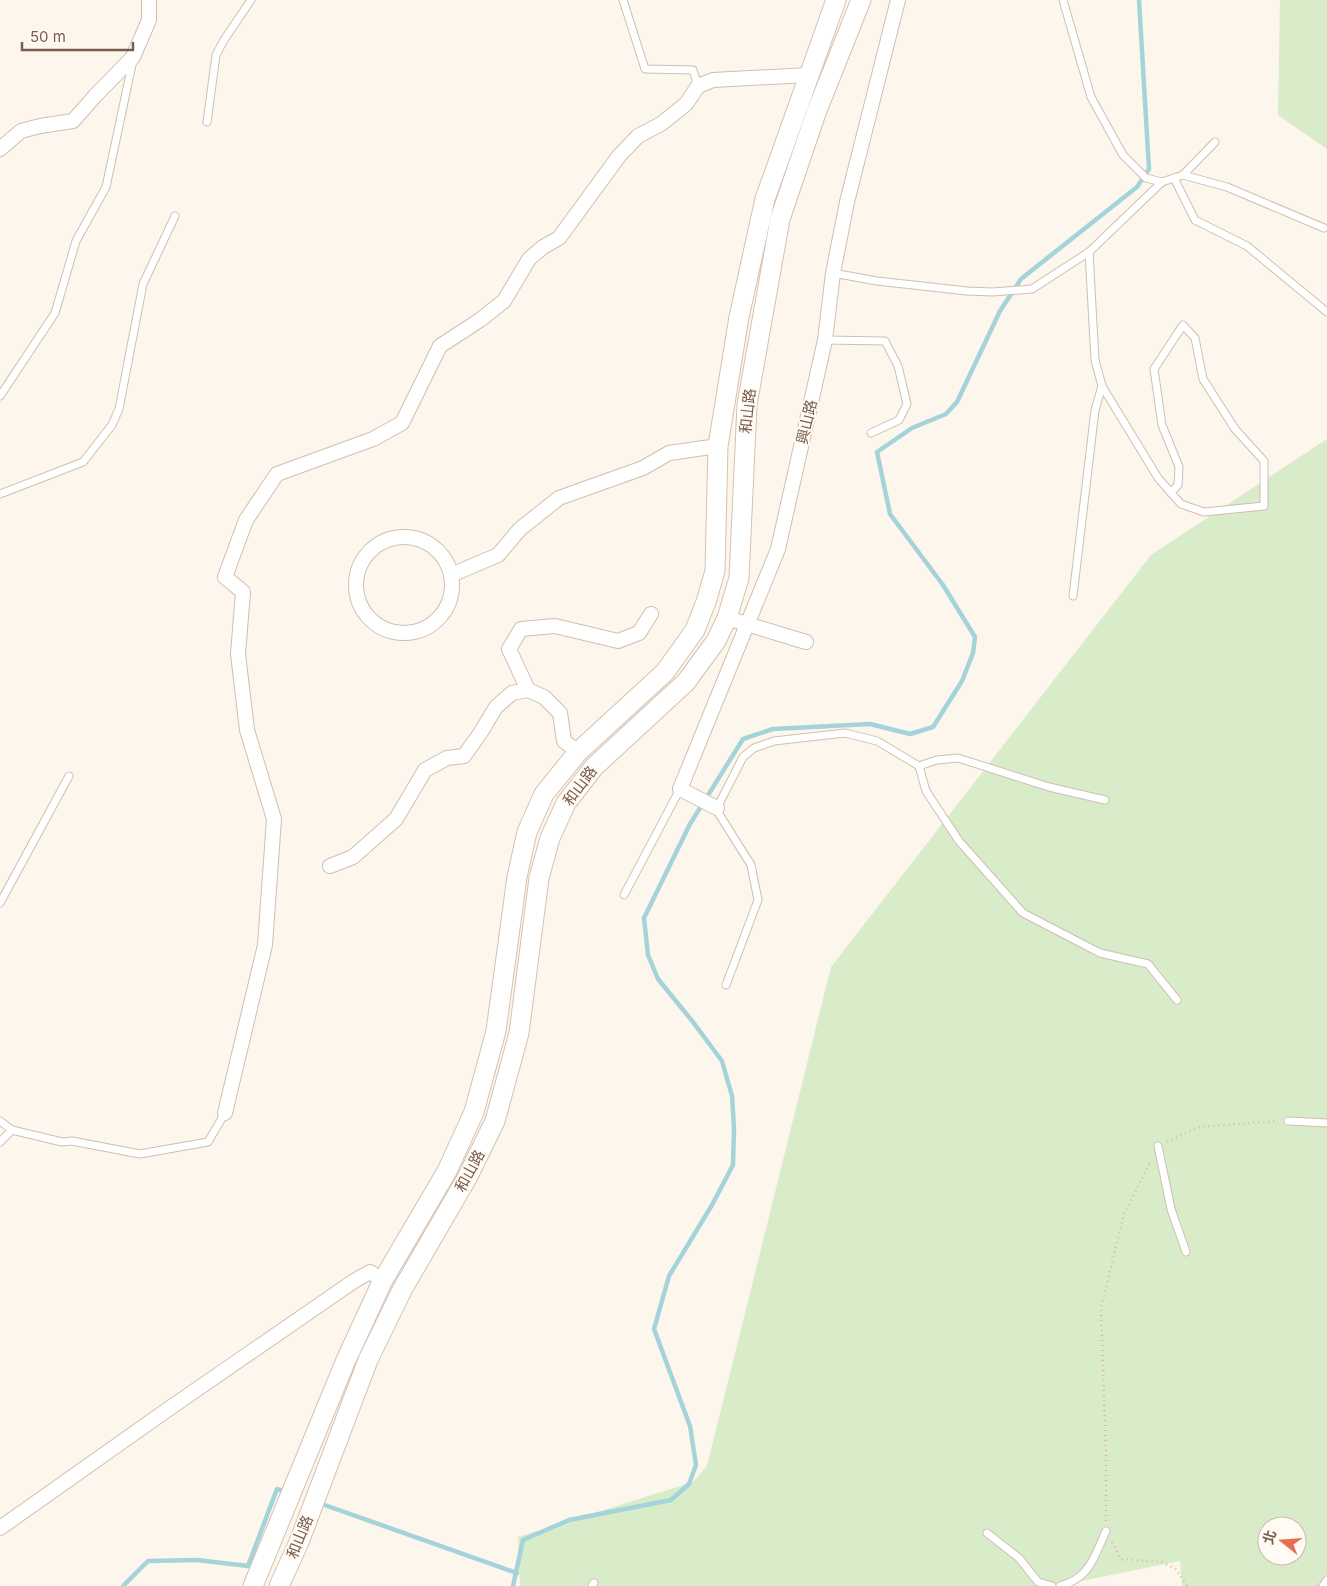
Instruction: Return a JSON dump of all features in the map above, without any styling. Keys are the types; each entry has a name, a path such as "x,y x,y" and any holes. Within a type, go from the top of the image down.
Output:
{"main road":[{"name":"和山路","path":"253,1586 346,1360 383,1280 447,1171 474,1112 496,1032 517,877 527,832 544,794 578,752 665,672 695,630 706,602 716,571 718,446 739,317 764,199 836,0"},
{"name":"和山路","path":"280,1586 299,1542 368,1360 402,1290 467,1178 495,1121 519,1032 540,878 550,838 566,802 594,767 686,682 716,641 727,618 739,578 747,406 780,219 816,113 861,0"}],"street":[{"path":"0,149 21,131 73,121 134,57 149,20 149,0"},
{"name":"興山路","path":"680,789 778,548 825,340 834,273 847,202 898,0"},
{"path":"225,1113 265,945 274,820 247,730 238,654 243,592 226,577 246,520 277,474 373,438 402,423 440,346 480,320 504,301 529,259 543,247 559,238 619,156 638,136 661,124 686,104 698,86 713,80 810,75"},
{"path":"451,575 498,555 520,529 559,498 643,468 669,453 718,446"},
{"path":"394,537 413,537 431,544 444,558 451,575 451,594 444,612 430,625 413,632 394,632 377,625 364,612 356,594 356,575 364,558 377,544 394,537"},
{"path":"528,690 509,649 521,629 555,626 618,642 639,633 651,614"},
{"path":"727,618 806,642"},
{"path":"330,866 354,857 396,819 425,770 446,758 464,756 496,707 512,692 528,690 544,697 560,713 564,741 578,752"},
{"path":"680,789 717,808"},
{"path":"0,1528 354,1281 370,1272 383,1280"}],"lane":[{"path":"207,122 216,56 224,40 251,0"},
{"path":"623,0 645,69 693,70 698,86"},
{"path":"1063,0 1091,97 1123,155 1146,178 1162,182"},
{"path":"0,396 55,313 76,241 106,187 134,57"},
{"path":"834,273 877,281 967,291 993,292 1032,289 1089,252 1162,182 1183,175 1215,142"},
{"path":"1183,175 1227,187 1324,228"},
{"path":"1174,178 1195,220 1247,246 1327,312"},
{"path":"0,494 83,462 112,425 119,409 143,284 175,216"},
{"path":"1089,252 1095,360 1102,386 1158,478 1171,493 1181,504 1204,512 1264,506 1264,461 1235,429 1203,379 1195,338 1183,325 1154,369 1162,425 1179,466 1178,485 1171,493"},
{"path":"825,340 885,341 898,366 907,404 899,420 871,433"},
{"path":"1073,596 1095,410 1102,386"},
{"path":"726,985 758,900 750,865 717,808 743,757 754,748 774,742 845,733 877,742 919,766 926,791 960,840 1023,913 1100,953 1148,964 1177,1000"},
{"path":"919,766 937,760 958,758 1049,787 1105,800"},
{"path":"0,903 69,776"},
{"path":"624,895 680,789"},
{"path":"0,1122 12,1130 62,1142 72,1141 140,1154 208,1142 225,1113"},
{"path":"1288,1121 1327,1123"},
{"path":"0,1142 12,1130"},
{"path":"1158,1146 1171,1209 1186,1252"},
{"path":"1060,1586 1074,1582 1090,1567 1106,1531"},
{"path":"987,1533 1019,1558 1038,1582 1052,1586"},
{"path":"1323,1586 1327,1580"}],"path":[{"path":"1187,1586 1176,1569 1162,1562 1121,1559 1106,1531 1106,1455 1101,1308 1124,1214 1158,1146 1198,1128 1288,1121"}],"green space":[{"path":"1280,0 1327,0 1327,149 1278,115"},
{"path":"1327,439 1327,1586 1182,1586 1180,1561 1057,1586 520,1586 518,1537 693,1482 707,1466 831,967 1151,555"}],"waterway":[{"path":"513,1586 523,1540 569,1520 671,1500 689,1484 696,1465 690,1426 654,1329 669,1276 712,1205 733,1165 734,1128 732,1096 722,1061 658,979 648,955 644,918 690,824 743,739 773,729 870,724 910,734 933,727 962,681 973,653 975,637 943,585 890,514 877,452 912,428 946,414 957,402 1000,311 1021,279 1137,187 1149,169 1139,0"},
{"path":"123,1586 148,1561 197,1560 248,1566 277,1489 286,1492"},
{"path":"319,1503 517,1573"}]}
